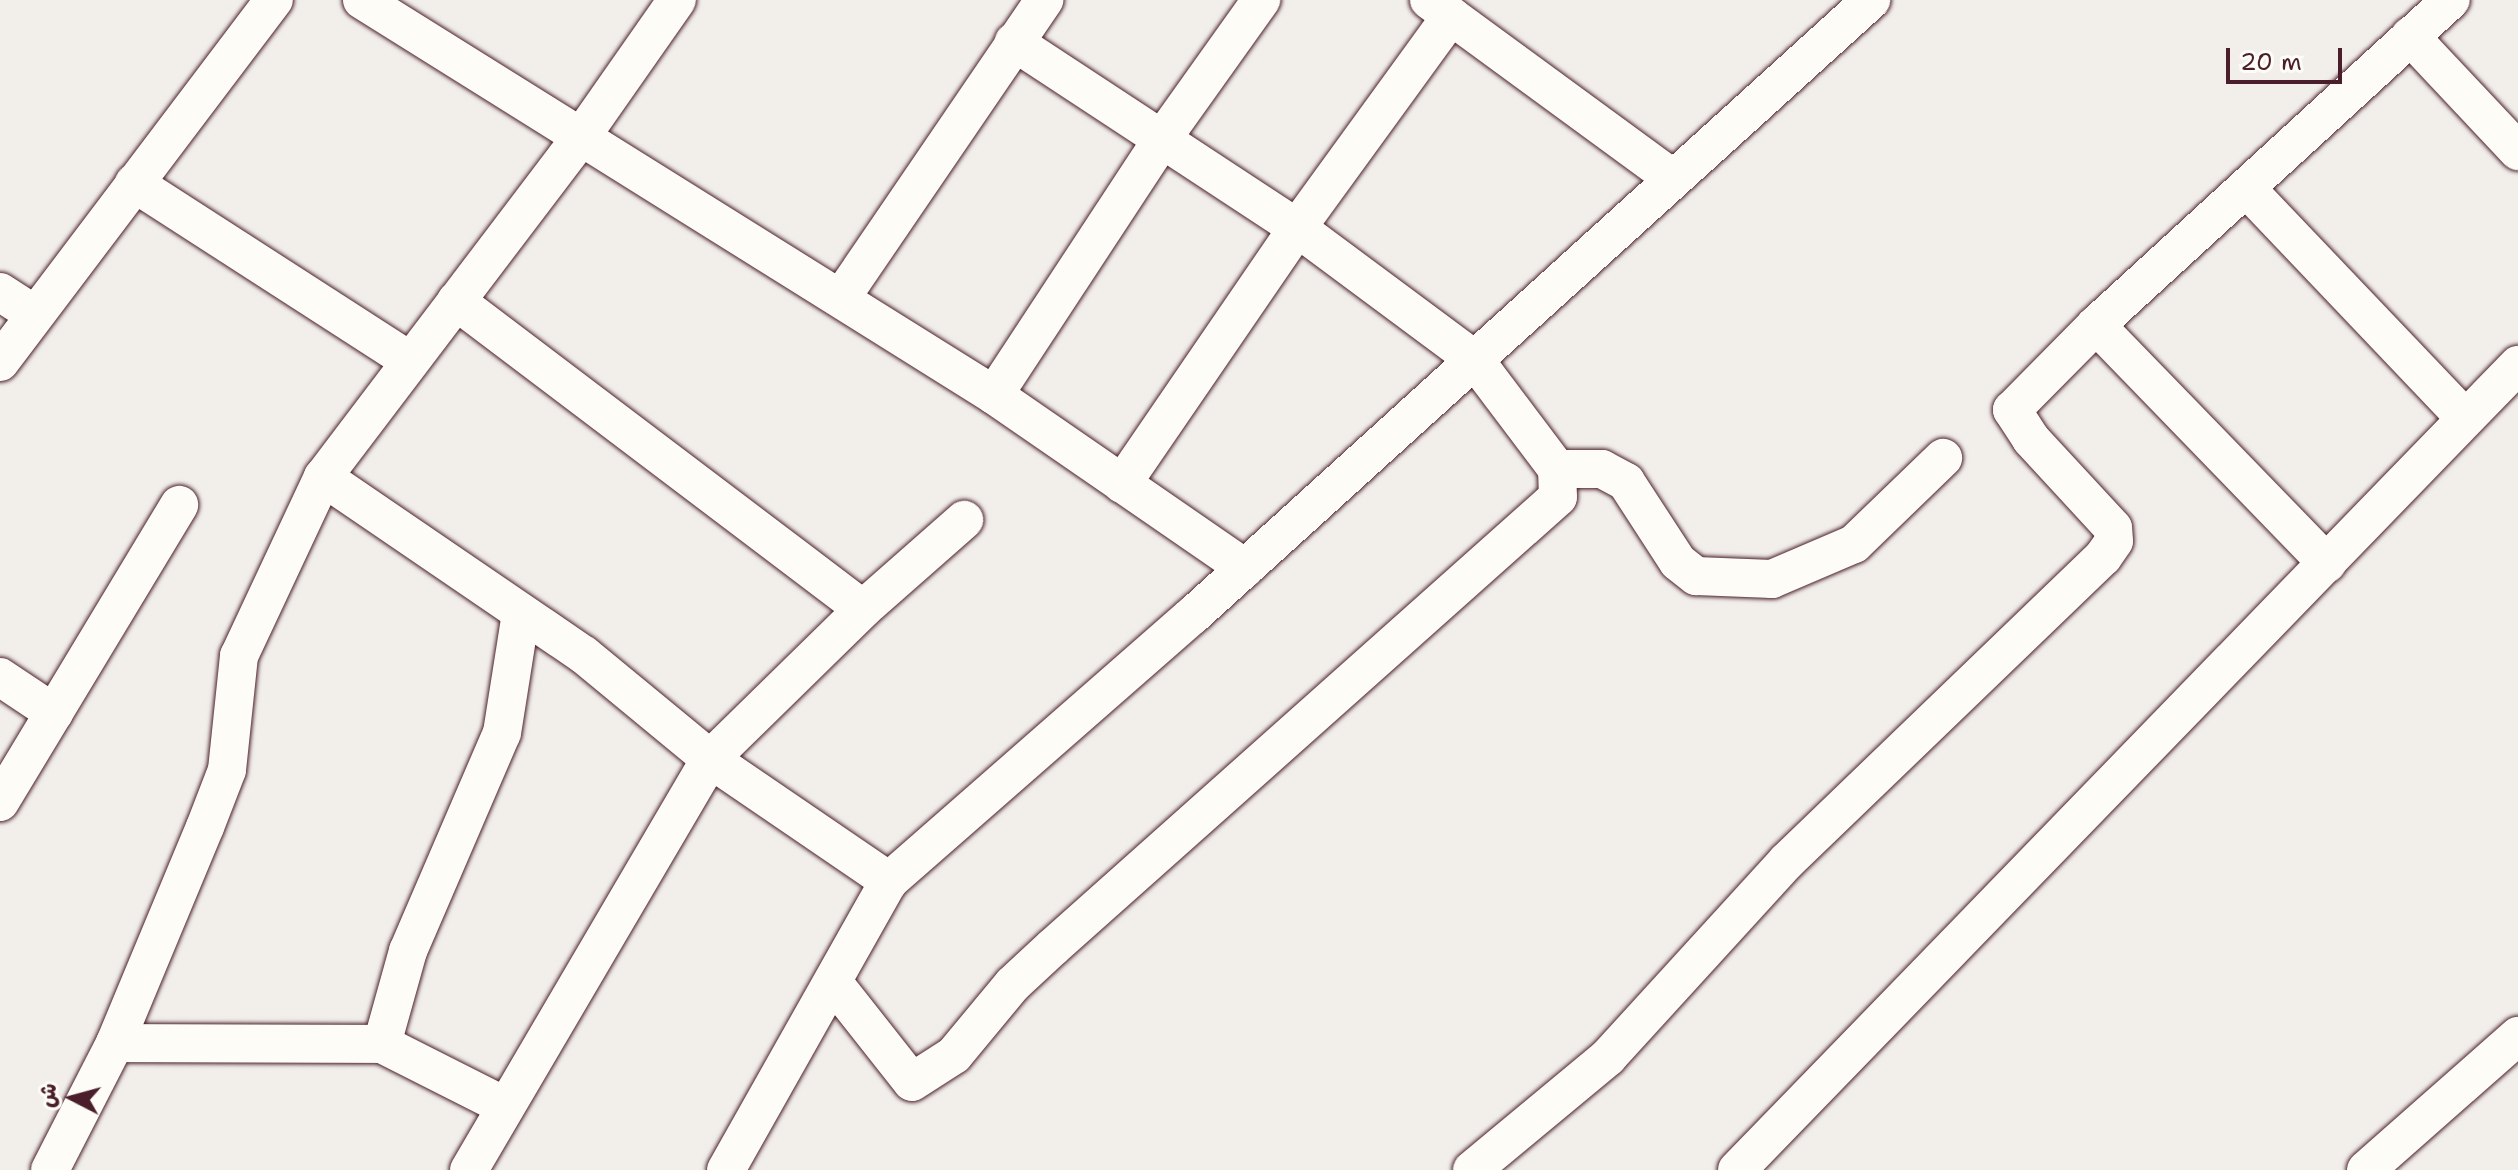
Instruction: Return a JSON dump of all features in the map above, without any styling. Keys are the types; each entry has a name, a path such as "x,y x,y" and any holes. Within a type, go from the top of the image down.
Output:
{"street":[{"path":"0,362 274,0"},
{"path":"362,0 994,395 1245,568"},
{"path":"50,1170 115,1043 227,770 239,656 323,477 581,137 677,0"},
{"path":"841,298 1044,0"},
{"path":"994,395 1162,139 1261,0"},
{"path":"726,1170 889,881 1245,568 1871,0"},
{"path":"1472,1170 1608,1057 1786,862 2103,557 2114,541 2113,528 2031,439 2012,410 2096,325 2451,0"},
{"path":"1122,484 1297,228 1440,8 1672,178"},
{"path":"2410,36 2518,151"},
{"path":"833,982 912,1082 954,1055 1013,984 1053,947 1558,497 1557,469 1475,360 1297,228 1014,42"},
{"path":"134,183 409,360"},
{"path":"2246,188 2465,418"},
{"path":"0,292 34,314"},
{"path":"456,301 863,609"},
{"path":"2096,325 2327,563"},
{"path":"1737,1170 2518,365"},
{"path":"1557,469 1602,469 1626,482 1678,562 1696,576 1772,579 1854,544 1943,458"},
{"path":"323,477 584,655 710,759 889,881"},
{"path":"0,802 179,505"},
{"path":"469,1170 710,759 863,609 964,520"},
{"path":"382,1044 408,951 502,733 521,613"},
{"path":"0,677 54,713"},
{"path":"2373,1167 2518,1036"},
{"path":"115,1043 382,1044 505,1106"}]}
